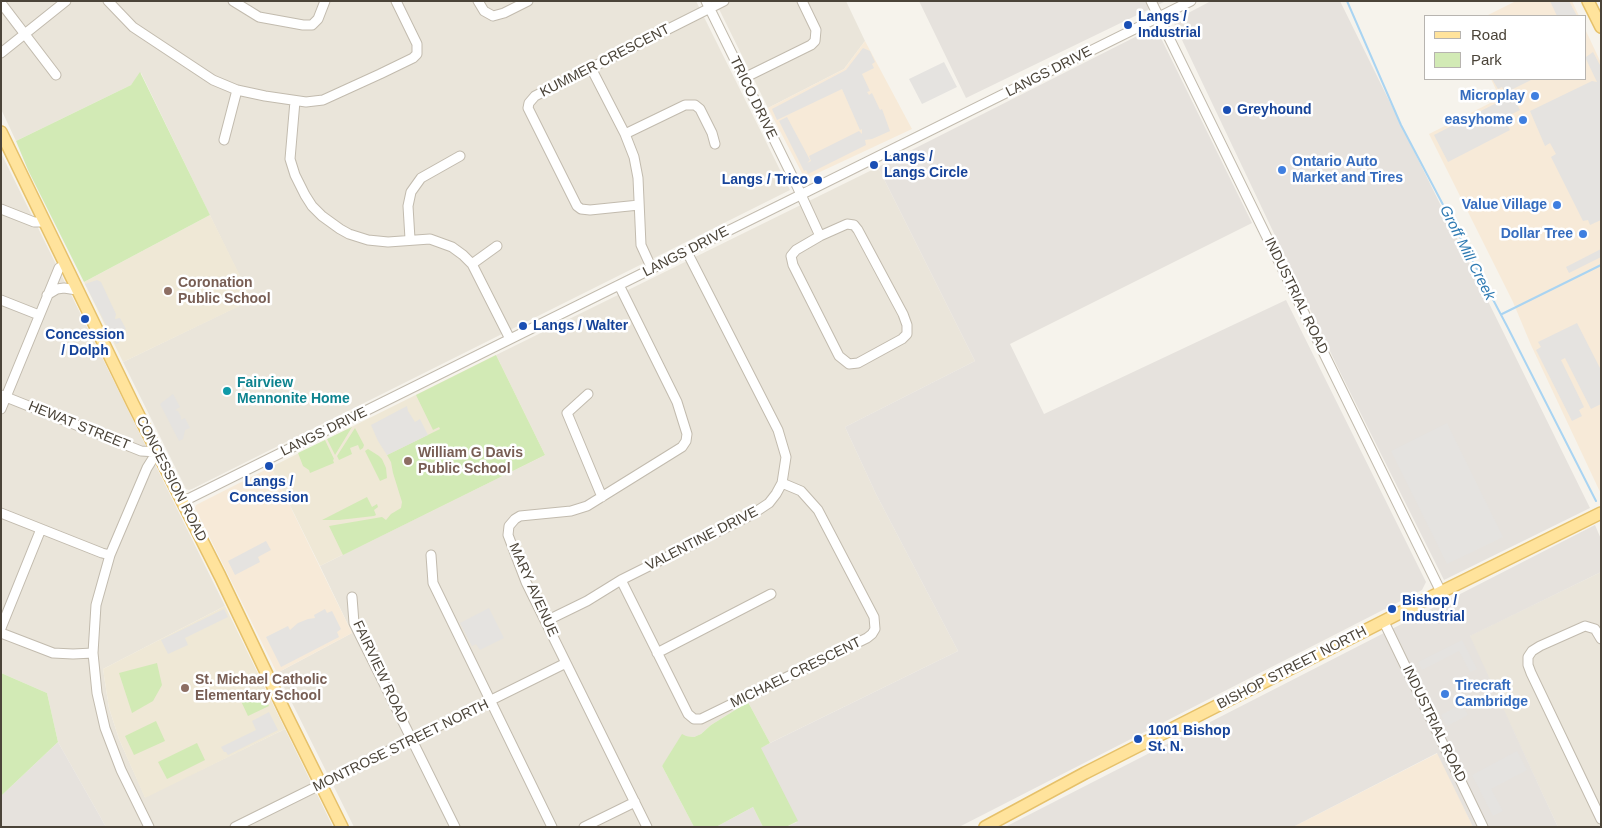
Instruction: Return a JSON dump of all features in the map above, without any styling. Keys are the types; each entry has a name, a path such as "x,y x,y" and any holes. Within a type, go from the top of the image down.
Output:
{"main road":[{"path":"1588,1 1601,27"},
{"name":"CONCESSION ROAD","path":"1,132 342,827"},
{"name":"BISHOP STREET NORTH","path":"985,827 1085,773 1601,512"}],"street":[{"path":"1,53 66,1"},
{"path":"108,1 134,27 213,80 237,90 295,101 314,102 323,100 380,74 413,58 417,54 417,44 396,1"},
{"path":"233,1 258,17 303,25 312,24 318,18 325,1"},
{"path":"478,1 484,11 493,16 504,13 528,1"},
{"name":"KUMMER CRESCENT","path":"639,205 590,210 581,209 577,206 528,108 530,100 534,96 591,68 707,5 724,1"},
{"path":"744,78 815,41 816,30 802,1"},
{"name":"INDUSTRIAL ROAD","path":"1151,1 1441,592"},
{"name":"LANGS DRIVE","path":"182,502 1191,1"},
{"path":"1,3 56,75"},
{"name":"TRICO DRIVE","path":"707,5 820,236"},
{"path":"591,68 625,134 636,168 641,245 652,269"},
{"path":"224,140 237,90"},
{"path":"295,101 290,159 312,206 331,223 349,234 388,242 430,239 441,242 458,251 472,264 510,339"},
{"path":"625,134 686,105 694,105 700,110 712,132 715,144"},
{"path":"410,239 408,206 411,192 421,178 460,156"},
{"path":"1,209 34,222 45,222"},
{"path":"847,224 854,225 885,280 907,325 907,334 902,339 858,363 849,364 839,356 793,265 791,256 796,250 820,236 847,224"},
{"path":"472,264 497,246"},
{"name":"VALENTINE DRIVE","path":"546,621 587,601 621,580 751,515 769,503 782,483 786,457 778,430 686,252"},
{"path":"1,409 4,396 59,268 66,265"},
{"name":"MARY AVENUE","path":"619,285 678,402 687,434 686,441 682,447 586,506 571,511 520,516 510,526 508,535 522,572 647,827"},
{"path":"47,295 64,288 78,290"},
{"path":"1,300 39,315"},
{"path":"588,394 566,413 602,497"},
{"name":"HEWAT STREET","path":"4,396 141,451 158,452"},
{"path":"149,827 121,770 105,728 97,693 93,653 96,605 110,555 146,468 158,452"},
{"name":"MICHAEL CRESCENT","path":"621,580 688,714 694,719 701,719 872,634 875,629 874,617 818,510 801,491 782,483"},
{"path":"1,513 110,555"},
{"path":"1,628 41,529"},
{"path":"430,555 433,583 552,827"},
{"path":"657,652 771,594"},
{"name":"FAIRVIEW ROAD","path":"352,597 354,623 455,827"},
{"name":"INDUSTRIAL ROAD","path":"1384,622 1483,827"},
{"path":"1601,640 1594,629 1585,626 1540,646 1528,657 1528,665 1601,819"},
{"path":"1,633 53,653 93,653"},
{"name":"MONTROSE STREET NORTH","path":"235,827 566,663"},
{"path":"584,827 635,802"}],"shaded area":[{"path":"1,1 696,1 790,190 189,490 186,489 123,362 251,300 141,73 131,85 16,141 1,109"},
{"path":"715,1 846,1 865,41 844,69 768,108"},
{"path":"919,1 1166,1 966,98"},
{"path":"1211,1 1340,1 1590,508 1444,580 1339,370 1173,21"},
{"path":"1516,1 1572,1 1579,15 1488,15"},
{"path":"1550,1 1569,1 1576,15 1557,15"},
{"path":"1151,29 1158,32 1252,223 1010,344 1044,414 1286,300 1426,582 1422,590 959,827 786,827 797,822 760,748 958,651 876,494 845,427 975,361 878,167"},
{"path":"1587,33 1601,63 1601,494 1531,345 1513,302 1429,134 1500,98 1491,80 1587,80"},
{"path":"865,41 912,129 805,179 768,108 844,69"},
{"path":"863,48 870,51 875,62 872,64 874,68 862,74 870,91 867,92 869,95 872,93 880,110 882,109 890,131 865,140 866,145 808,174 806,170 804,171 779,121 787,117 810,160 807,163 811,161 809,156 859,131 862,134 862,129 860,130 842,89 777,120 772,109 846,70"},
{"path":"1593,52 1601,67 1601,220 1590,225 1588,220 1583,221 1551,157 1556,154 1550,143 1545,146 1530,111 1592,81 1597,82 1587,61 1587,56"},
{"path":"944,62 957,87 922,104 909,79"},
{"path":"1493,80 1531,80 1505,93 1502,87 1498,89"},
{"path":"1512,95 1520,110 1504,118 1510,130 1448,162 1434,135"},
{"path":"1,153 225,606 103,669 109,708 119,739 145,797 285,729 333,827 106,827 58,742 47,693 1,673"},
{"path":"878,167 975,361 845,427 876,494 958,651 770,743 748,702 711,725 701,734 694,737 686,736 662,766 694,827 354,827 277,673 352,633 320,566 545,455 496,355"},
{"name":"Coronation Public School","path":"210,215 252,300 123,362 84,282"},
{"path":"1601,249 1601,257 1569,273 1566,267"},
{"path":"97,280 101,282 116,314 115,319 120,318 126,329 121,332 119,343 116,344 85,284"},
{"path":"1577,323 1601,370 1601,404 1591,409 1565,358 1561,360 1584,407 1579,410 1582,416 1572,421 1536,350 1541,347 1538,342"},
{"name":"William G Davis Public School","path":"496,355 545,455 320,566 271,467"},
{"path":"173,394 180,407 175,410 178,411 181,420 185,418 190,428 185,430 183,439 179,441 160,404"},
{"path":"407,406 415,422 420,419 428,435 387,455 371,425"},
{"path":"1447,423 1503,537 1447,564 1391,451"},
{"path":"271,467 352,633 277,673 195,508 196,505"},
{"path":"1595,525 1601,539 1601,572 1470,636 1558,827 1473,827 1437,753 1293,827 1005,827"},
{"path":"266,541 271,550 258,557 260,562 235,575 228,561"},
{"path":"1601,572 1601,827 1558,827 1469,636"},
{"name":"St. Michael Catholic Elementary School","path":"225,606 285,729 145,798 119,739 109,708 103,669"},
{"path":"489,608 504,638 480,650 476,644 472,646 460,623"},
{"path":"224,609 228,617 185,638 188,645 168,654 161,640"},
{"path":"325,609 327,613 332,611 341,629 337,632 339,637 281,667 266,637 288,626 290,630 298,623 315,618 314,615"},
{"path":"1462,640 1477,669 1470,672 1459,651 1422,670 1418,662"},
{"path":"1462,704 1468,715 1447,726 1441,715"},
{"path":"269,712 278,730 228,755 224,752 221,747 256,730 252,721"},
{"path":"58,742 106,827 1,827 1,796"},
{"path":"1517,751 1527,770 1491,789 1503,811 1493,816 1472,775"},
{"path":"1438,753 1473,827 1293,827"},
{"path":"753,807 763,827 716,827"}],"green space":[{"path":"140,72 210,215 84,282 28,170 16,141 131,85"},
{"path":"496,355 545,455 343,555 329,526 382,517 386,520 391,514 401,508 402,502 391,462 387,455 440,429 439,427 433,430 416,395"},
{"path":"352,427 335,455 327,439"},
{"path":"355,428 364,445 363,448 360,450 358,445 350,448 352,454 339,460 337,456"},
{"path":"325,440 334,463 310,473 303,466 298,453"},
{"path":"368,449 382,459 386,468 387,478 380,481 365,451"},
{"path":"367,497 372,507 377,504 378,507 374,510 376,515 339,520 322,520"},
{"path":"157,663 162,685 153,701 132,713 119,673"},
{"path":"1,673 47,693 58,742 1,796"},
{"path":"261,689 269,706 248,716 240,699"},
{"path":"748,702 770,743 761,748 798,821 786,827 763,827 753,807 716,827 694,827 662,766 682,734 694,737 701,734 711,725"},
{"path":"156,721 165,741 134,755 125,736"},
{"path":"197,743 205,760 167,779 158,762"}],"waterway":[{"name":"Groff Mill Creek","path":"1347,1 1401,125 1508,328 1596,501"},
{"path":"1502,314 1601,265"}],"place":[{"name":"Langs / Industrial","path":"1128,25"},
{"name":"Microplay","path":"1535,96"},
{"name":"Greyhound","path":"1227,110"},
{"name":"easyhome","path":"1523,120"},
{"name":"Langs / Langs Circle","path":"874,165"},
{"name":"Ontario Auto Market and Tires","path":"1282,170"},
{"name":"Langs / Trico","path":"818,180"},
{"name":"Value Village","path":"1557,205"},
{"name":"Dollar Tree","path":"1583,234"},
{"name":"Coronation Public School","path":"168,291"},
{"name":"Concession / Dolph","path":"85,319"},
{"name":"Langs / Walter","path":"523,326"},
{"name":"Fairview Mennonite Home","path":"227,391"},
{"name":"William G Davis Public School","path":"408,461"},
{"name":"Langs / Concession","path":"269,466"},
{"name":"Bishop / Industrial","path":"1392,609"},
{"name":"St. Michael Catholic Elementary School","path":"185,688"},
{"name":"Tirecraft Cambridge","path":"1445,694"},
{"name":"1001 Bishop St. N.","path":"1138,739"}]}
